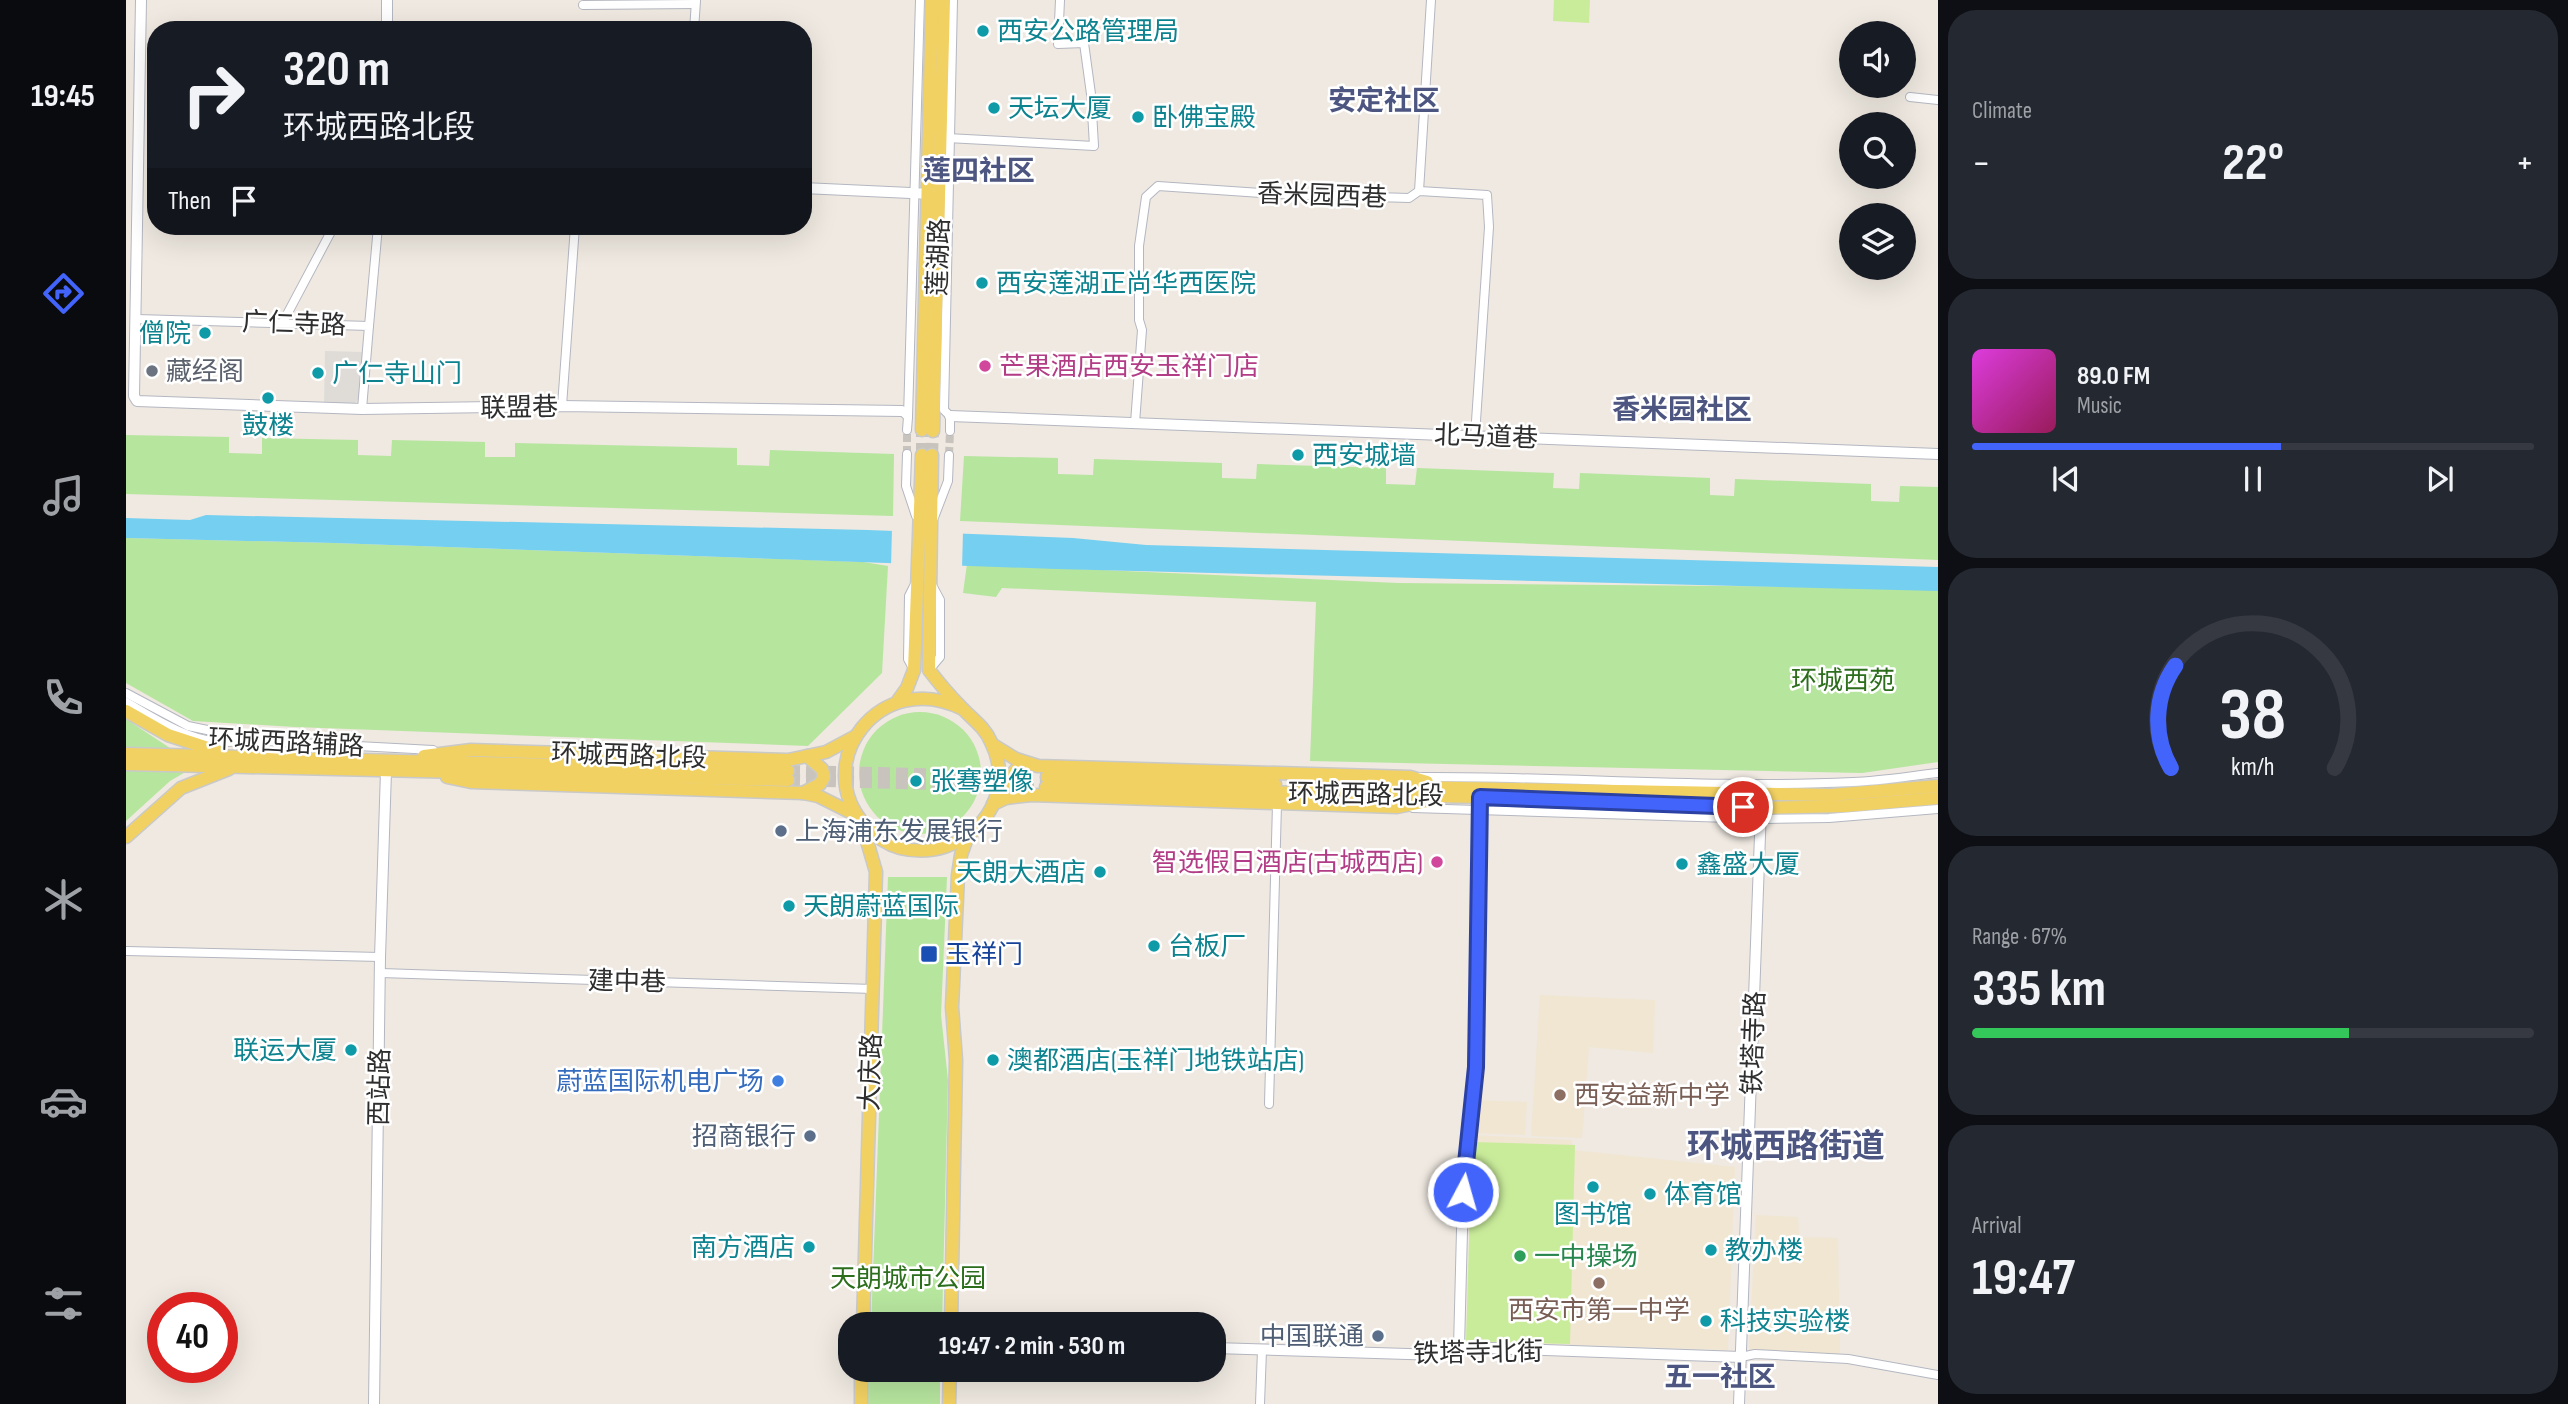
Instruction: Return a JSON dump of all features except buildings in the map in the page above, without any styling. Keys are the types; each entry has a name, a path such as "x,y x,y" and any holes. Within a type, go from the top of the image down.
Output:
{"main road":[{"name":"莲湖路","path":"928,430 927,194 932,0"},
{"name":"莲湖路","path":"927,194 946,137 944,0"},
{"path":"897,702 907,688 914,663 923,580 927,455"},
{"path":"923,580 929,664"},
{"path":"914,663 922,661 929,664 962,709"},
{"path":"967,838 936,850 917,851 890,844 876,837 858,818 848,797 847,758 856,736 873,715 897,702 924,697 937,699 962,709 975,719 993,745 1016,760 1038,766 1410,777 1448,791"},
{"path":"126,711 177,739 238,762"},
{"name":"环城西路北段","path":"398,761 454,751 788,760 825,752 856,736"},
{"path":"951,1312 956,1060 952,1007 958,875 967,838 986,816 992,804 998,775 993,745"},
{"path":"126,754 238,762"},
{"path":"803,793 820,784 824,777 822,769 807,756"},
{"name":"环城西路北段","path":"270,758 398,761 788,775 426,772 238,762 270,758"},
{"path":"126,764 238,762"},
{"path":"126,837 181,788 238,762"},
{"path":"1024,795 1012,788 1010,780 1012,774 1026,763"},
{"name":"环城西路北段","path":"426,772 471,782 803,793 818,796 858,818"},
{"name":"环城西路北段","path":"1047,782 1448,791 1831,795 1938,786"},
{"path":"992,804 1024,795 1396,807 1448,791"},
{"name":"环城西路北段","path":"1448,791 1480,803 1761,813 1938,798"},
{"name":"大庆路","path":"858,818 876,872 864,1312"},
{"path":"861,1382 861,1404"},
{"path":"949,1404 950,1382"}],"street":[{"path":"137,319 141,0"},
{"path":"387,0 387,21"},
{"path":"907,430 905,414 927,194 920,0"},
{"path":"950,431 950,416 944,410 946,137 953,0"},
{"path":"946,137 1094,146 1084,43 1058,44 1060,0"},
{"path":"1419,191 1431,0"},
{"path":"583,5 695,2 694,21"},
{"path":"1916,98 1938,100"},
{"name":"香米园西巷","path":"1135,423 1142,330 1139,320 1139,246 1146,197 1158,186 1275,194 1409,198 1419,191 1487,195 1489,227 1475,436"},
{"path":"812,188 927,194"},
{"path":"283,322 329,235"},
{"path":"369,326 377,235"},
{"path":"562,406 574,235"},
{"name":"广仁寺路","path":"137,319 369,326 362,409"},
{"name":"联盟巷","path":"137,319 134,396 137,401 362,409 562,406 905,414"},
{"name":"北马道巷","path":"950,416 1938,454"},
{"path":"907,454 906,486 925,522"},
{"path":"925,522 948,481 949,455"},
{"path":"126,693 188,726 244,740"},
{"name":"环城西路辅路","path":"126,702 174,729 199,738 229,744 244,740 454,751"},
{"path":"270,758 294,744"},
{"name":"西站路","path":"374,1404 380,957 386,771"},
{"path":"1410,777 1795,784 1875,780 1938,773"},
{"path":"1396,807 1480,803 1476,1067 1463,1192 1459,1347"},
{"path":"1269,1104 1277,804"},
{"path":"1761,813 1829,818 1938,809"},
{"name":"铁塔寺路","path":"1739,1404 1761,813"},
{"path":"126,951 380,957"},
{"name":"建中巷","path":"381,973 873,989"},
{"name":"铁塔寺北街","path":"1226,1348 1440,1355 1459,1347 1741,1357"},
{"path":"1260,1404 1262,1350"},
{"path":"1741,1357 1755,1354 1849,1359 1938,1375"}],"shaded area":[{"path":"325,351 364,352 361,397 354,404 324,403"},
{"name":"西安益新中学","path":"1540,995 1655,1000 1653,1053 1589,1047 1582,1138 1531,1136"},
{"path":"1474,1100 1527,1102 1525,1135 1472,1133"},
{"name":"西安市第一中学","path":"1473,1135 1572,1140 1573,1150 1735,1167 1728,1350 1466,1341"},
{"path":"1756,1215 1798,1217 1799,1237 1838,1238 1840,1356 1749,1351"}],"green space":[{"path":"1554,0 1590,0 1589,23 1553,21"},
{"path":"126,435 229,437 229,453 262,454 262,438 358,440 358,455 391,456 392,440 485,442 485,457 515,457 515,443 737,448 737,465 769,466 770,450 894,454 893,516 126,494"},
{"path":"964,456 1058,458 1058,474 1093,475 1094,459 1222,463 1222,478 1256,479 1257,464 1386,468 1386,484 1415,485 1417,468 1554,473 1553,488 1579,489 1580,473 1710,478 1710,495 1734,496 1735,479 1871,484 1871,501 1899,502 1900,486 1938,487 1938,560 960,521"},
{"path":"126,538 863,562 888,566 882,673 808,746 193,721 126,683"},
{"name":"环城西苑","path":"967,564 1398,583 1938,588 1938,762 1862,773 1310,761 1316,602 1002,588 996,597 963,593"},
{"path":"920,712 943,716 963,730 977,750 981,773 977,796 963,816 943,830 920,834 897,830 877,816 863,796 859,773 863,750 877,730 897,716"},
{"path":"126,719 176,752 126,749"},
{"path":"126,769 189,770 170,781 126,821"},
{"name":"天朗城市公园","path":"888,877 947,877 941,1015 948,1080 942,1312 871,1312"},
{"name":"一中操场","path":"1472,1142 1575,1145 1570,1344 1466,1341"},
{"name":"天朗城市公园","path":"866,1382 940,1382 940,1404 866,1404"}],"water":[{"path":"206,515 868,530 1073,538 1146,545 1938,567 1938,591 1056,569 126,538 126,518 190,520"}],"pier":[{"path":"892,528 963,531 962,569 891,567"}],"tunnel":[{"path":"907,430 907,454"},
{"path":"922,430 922,455"},
{"path":"932,455 933,431"},
{"path":"949,455 950,431"},
{"path":"788,771 1047,777"},
{"path":"788,780 1046,787"}],"place":[{"name":"西安公路管理局","path":"983,31"},
{"name":"天坛大厦","path":"994,108"},
{"name":"卧佛宝殿","path":"1138,117"},
{"name":"西安莲湖正尚华西医院","path":"982,283"},
{"name":"僧院","path":"205,333"},
{"name":"芒果酒店西安玉祥门店","path":"985,366"},
{"name":"藏经阁","path":"152,371"},
{"name":"广仁寺山门","path":"318,373"},
{"name":"鼓楼","path":"268,398"},
{"name":"西安城墙","path":"1298,455"},
{"name":"张骞塑像","path":"916,781"},
{"name":"上海浦东发展银行","path":"781,831"},
{"name":"智选假日酒店(古城西店)","path":"1437,862"},
{"name":"鑫盛大厦","path":"1682,864"},
{"name":"天朗大酒店","path":"1100,872"},
{"name":"天朗蔚蓝国际","path":"789,906"},
{"name":"台板厂","path":"1154,946"},
{"name":"玉祥门","path":"929,954"},
{"name":"联运大厦","path":"351,1050"},
{"name":"澳都酒店(玉祥门地铁站店)","path":"993,1060"},
{"name":"蔚蓝国际机电广场","path":"778,1081"},
{"name":"西安益新中学","path":"1560,1095"},
{"name":"招商银行","path":"810,1136"},
{"name":"图书馆","path":"1593,1187"},
{"name":"体育馆","path":"1650,1194"},
{"name":"南方酒店","path":"809,1247"},
{"name":"教办楼","path":"1711,1250"},
{"name":"一中操场","path":"1520,1256"},
{"name":"西安市第一中学","path":"1599,1283"},
{"name":"科技实验楼","path":"1706,1321"},
{"name":"中国联通","path":"1378,1336"}],"district":[{"name":"安定社区","path":"1384,100"},
{"name":"莲四社区","path":"979,170"},
{"name":"香米园社区","path":"1682,409"},
{"name":"环城西路街道","path":"1786,1145"},
{"name":"五一社区","path":"1720,1376"}],"route":[{"path":"1463,1192 1476,1067 1480,797 1743,807"}]}
